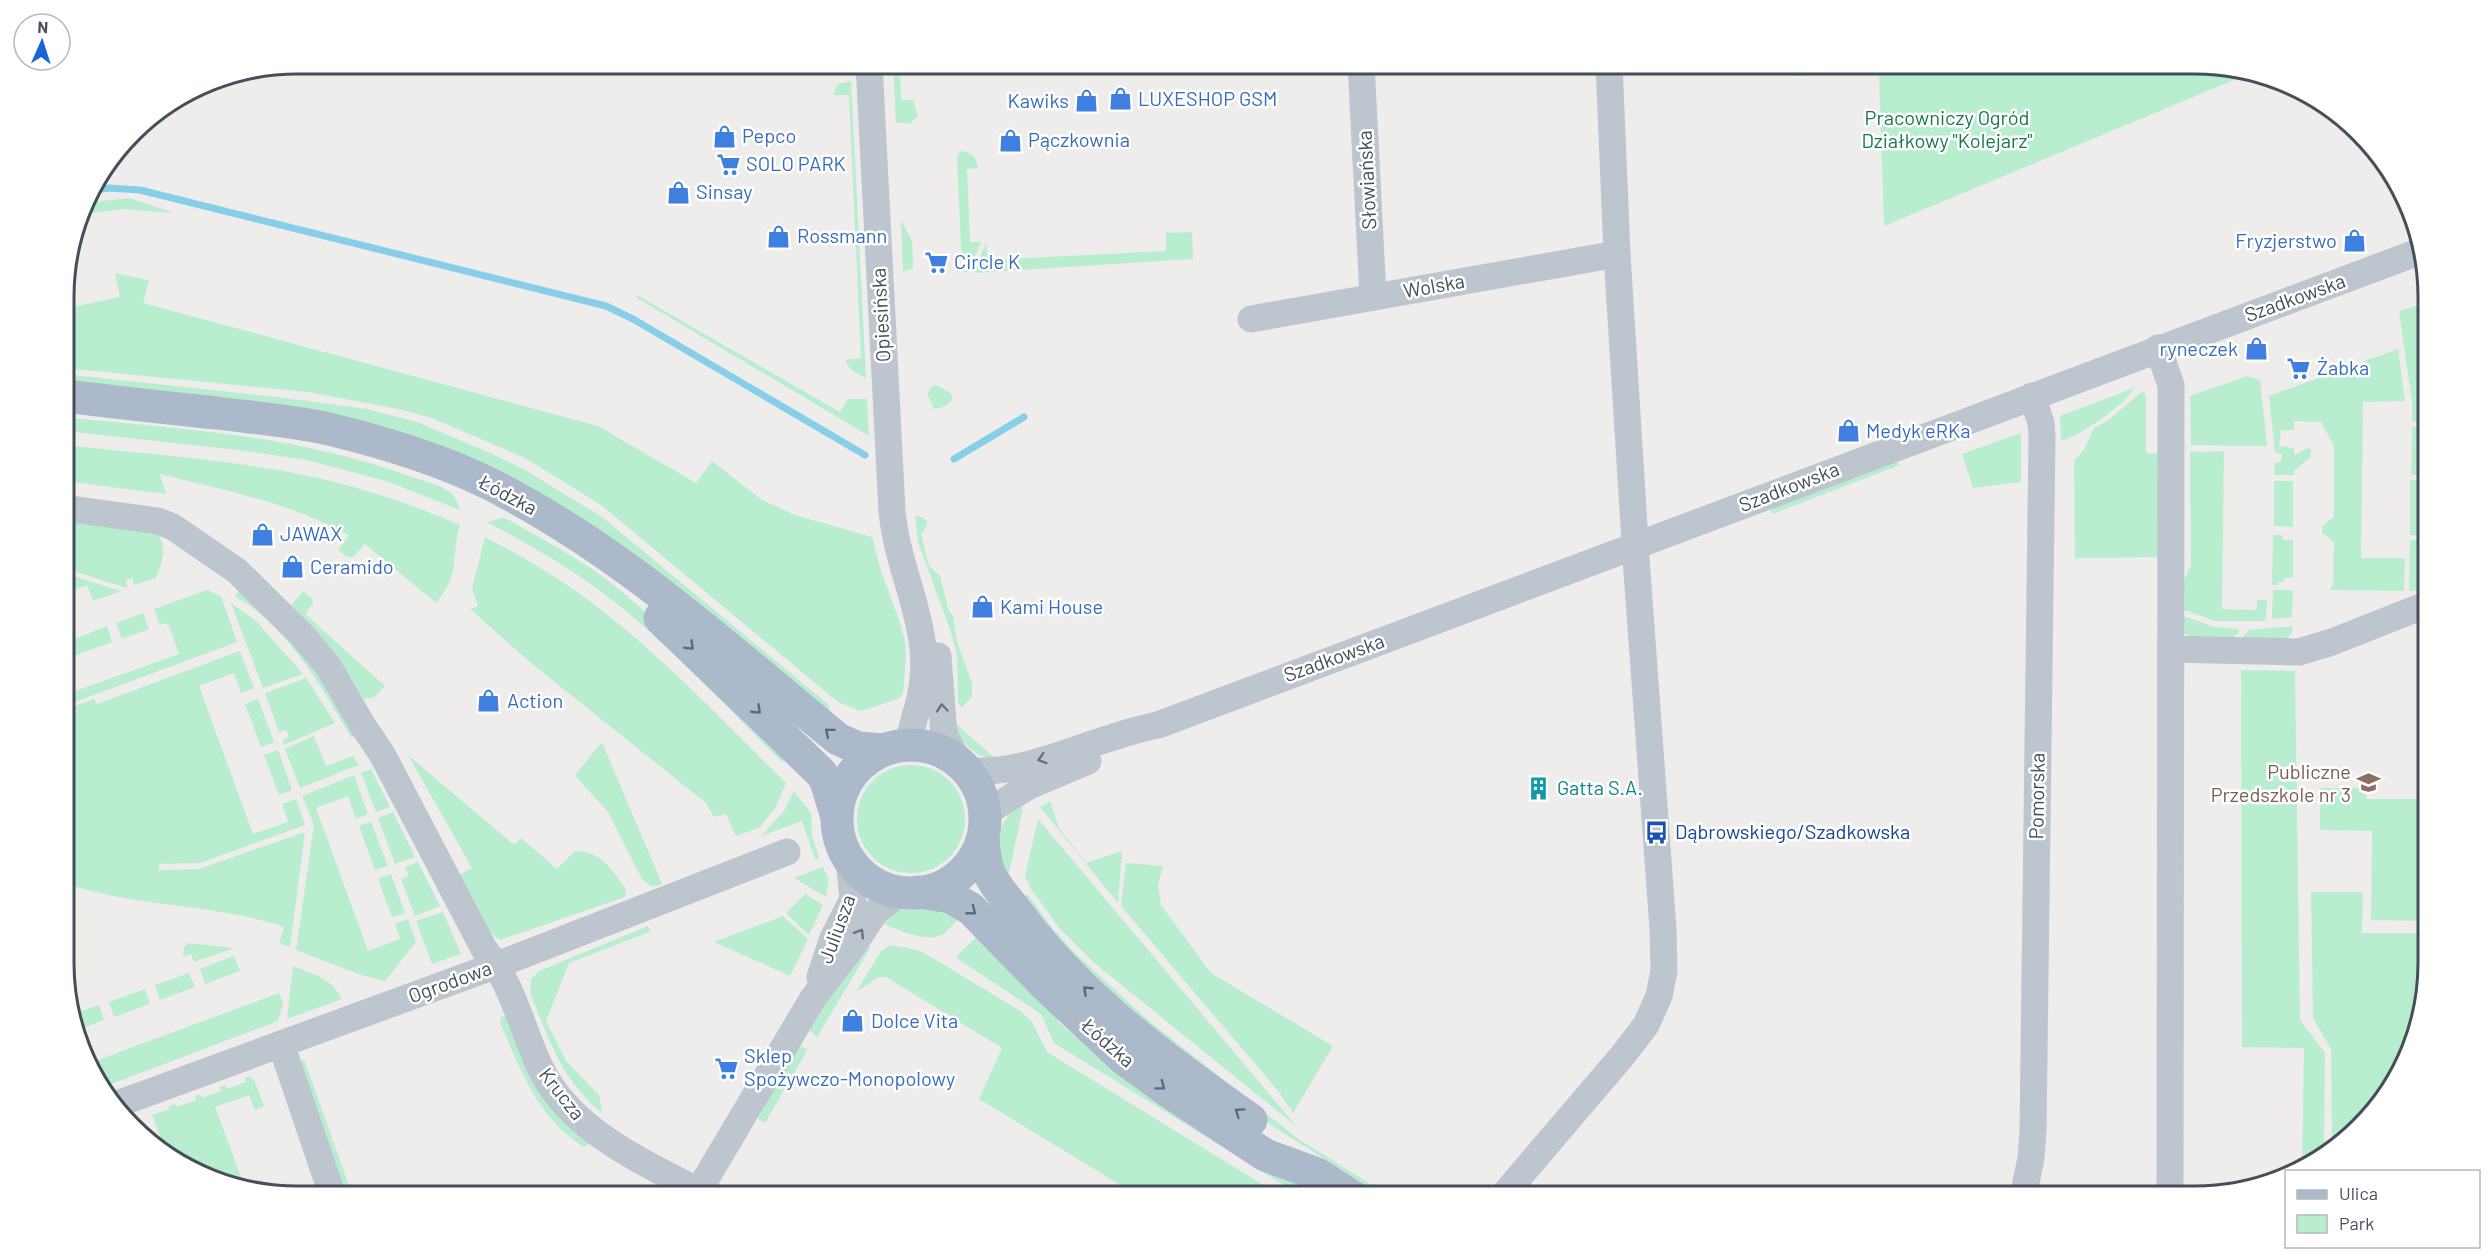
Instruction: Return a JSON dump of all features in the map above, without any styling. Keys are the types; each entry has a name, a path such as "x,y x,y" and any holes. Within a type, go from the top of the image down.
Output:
{"main road":[{"name":"Łódzka","path":"74,397 258,418 332,430 453,467 520,500 572,531 630,571 680,608 838,739 858,748 894,748"},
{"name":"Łódzka","path":"74,409 254,429 324,441 376,454 440,476 477,492 567,542 626,587 813,764 826,781 836,814"},
{"path":"926,746 944,752 963,767 978,788 984,826 974,860 962,874 946,884 912,892 876,884 861,874 842,846 836,814 839,800 854,772 868,758 894,748 926,746"},
{"name":"Łódzka","path":"984,826 985,862 990,876 1037,939 1072,976 1118,1019 1180,1070 1293,1148 1317,1174"},
{"name":"Łódzka","path":"912,892 951,897 971,909 1124,1059 1265,1155 1317,1174 1336,1186"}],"street":[{"name":"Opiesińska","path":"870,74 890,488 896,543 921,627 925,662 921,700 910,740 894,748"},
{"name":"Słowiańska","path":"1362,74 1372,297"},
{"path":"1511,1186 1646,1025 1659,996 1664,970 1617,254 1609,74"},
{"name":"Wolska","path":"1251,319 1617,254"},
{"name":"Szadkowska","path":"963,767 987,772 1021,766 1134,729 1158,725 2414,254"},
{"path":"2158,348 2171,385 2170,1186"},
{"name":"Pomorska","path":"2025,1186 2033,1132 2042,436 2041,423 2032,396"},
{"name":"Krucza","path":"74,509 158,521 172,526 237,571 302,635 328,666 382,754 484,949 497,965 539,1066 553,1089 573,1114 593,1131 685,1186"},
{"name":"Opiesińska","path":"904,566 921,599 935,638 944,735 963,767"},
{"path":"2171,649 2299,652 2332,642 2418,608"},
{"name":"Szadkowska","path":"984,826 1029,786 1137,739 1158,725"},
{"name":"Ogrodowa","path":"122,1102 497,965 786,852"},
{"name":"Juliusza","path":"813,998 833,938 853,898 849,859"},
{"name":"Juliusza","path":"705,1186 813,998 876,911 895,897 912,892"},
{"path":"281,1044 329,1186"}],"green space":[{"path":"894,74 900,74 901,100 913,100 918,116 910,124 896,122"},
{"name":"Pracowniczy Ogród Działkowy \"Kolejarz\"","path":"1792,74 1850,74 1792,76"},
{"name":"Pracowniczy Ogród Działkowy \"Kolejarz\"","path":"1879,74 2210,74 2239,78 1884,226"},
{"path":"851,81 866,378 851,370 845,360 861,358 849,95 833,95 838,84"},
{"path":"960,151 973,155 978,168 967,169 970,242 981,242 967,273 962,271 957,158"},
{"path":"129,198 174,213 122,209 89,214 94,202"},
{"path":"901,220 912,241 913,268 903,272"},
{"path":"1192,232 1193,259 974,273 986,243 988,260 1166,251 1166,233"},
{"path":"115,273 149,280 143,303 598,426 696,483 712,461 762,500 795,515 872,537 905,642 903,694 898,699 861,711 838,702 601,505 525,458 432,418 398,409 308,392 74,369 74,307 120,297"},
{"path":"637,295 840,412 848,399 867,399 869,436 637,298"},
{"path":"2418,306 2418,422 2412,422 2412,401 2399,311"},
{"path":"2398,349 2405,401 2363,402 2361,558 2405,558 2404,591 2330,590 2333,584 2334,542 2322,533 2322,526 2334,517 2334,446 2321,422 2294,421 2294,430 2281,430 2279,446 2294,448 2294,455 2308,448 2311,449 2311,457 2294,471 2294,475 2274,475 2275,462 2281,462 2282,454 2275,453 2269,396"},
{"path":"74,375 366,409 417,422 488,452 525,470 602,517 829,705 830,713 456,461 74,389"},
{"path":"2247,376 2260,380 2267,446 2191,445 2190,396"},
{"path":"936,385 953,397 946,406 934,409 927,394 932,386"},
{"path":"2134,388 2121,403 2100,419 2079,433 2061,441 2060,416"},
{"path":"2143,391 2146,396 2146,453 2159,454 2161,557 2075,558 2074,460 2084,450 2094,428 2107,421"},
{"path":"74,418 194,430 280,442 323,451 439,486 453,495 460,510 386,481 306,460 238,450 74,432"},
{"path":"2412,427 2418,427 2418,475 2411,475"},
{"path":"2021,433 2021,482 1973,488 1962,454"},
{"path":"74,446 265,468 331,481 381,495 460,525 452,573 444,592 436,603 365,544 353,557 347,557 338,550 349,535 304,514 232,492 160,474 166,494 74,482"},
{"path":"2224,451 2222,609 2257,610 2257,600 2267,600 2264,621 2216,621 2184,610 2184,580 2191,565 2190,452"},
{"path":"1895,461 1900,465 1772,514 1770,508"},
{"path":"2410,480 2418,480 2418,535 2410,535"},
{"path":"2274,481 2293,481 2293,527 2274,526"},
{"path":"915,517 927,520 927,526 921,534 929,566 940,576 949,612 953,615 957,642 972,683 972,696 962,708 958,703 957,655 950,629 918,542"},
{"path":"502,518 572,556 619,589 670,635 787,761 781,761 671,652 616,603 563,565 487,522"},
{"path":"74,520 155,531 159,536 163,554 156,578 134,585 132,578 126,580 127,588 74,572"},
{"path":"2273,535 2282,535 2283,540 2293,540 2293,578 2284,578 2283,582 2278,582 2278,585 2272,585"},
{"path":"485,537 562,582 629,633 698,695 786,783 776,807 759,828 736,836 726,814 714,817 706,803 531,663 470,609 478,606 472,589"},
{"path":"2410,540 2418,540 2418,590 2409,591"},
{"path":"74,576 121,591 93,601 87,585 74,590"},
{"path":"207,590 221,596 237,642 74,702 74,691 179,654 168,623 160,625 154,609"},
{"path":"2273,590 2293,590 2292,617 2275,619 2272,617"},
{"path":"238,591 262,608 324,681 354,734 352,739 302,660 271,623 235,597"},
{"path":"303,591 313,603 305,614 385,686 379,693 367,699 358,697 289,608"},
{"path":"231,603 257,622 303,674 263,688"},
{"path":"143,613 149,629 122,639 116,623"},
{"path":"2183,616 2215,627 2238,629 2239,632 2227,644 2193,639 2183,632"},
{"path":"107,626 112,642 74,656 74,639"},
{"path":"2293,626 2285,642 2236,644 2249,630"},
{"path":"240,651 254,688 241,693 234,673 199,686 253,834 288,822 282,804 296,799 305,825 200,863 159,864 159,870 199,869 305,832 290,947 279,943 284,927 257,919 119,897 74,886 74,706 94,699 97,704"},
{"path":"2241,670 2295,671 2300,1020 2325,1053 2324,1146 2302,1160 2304,1048 2242,1047"},
{"path":"306,678 335,723 284,745 282,740 289,737 286,730 279,732 265,693"},
{"path":"258,699 274,742 261,747 245,704"},
{"path":"953,721 998,761 982,756 969,748"},
{"path":"314,736 326,766 353,756 359,765 300,788 285,749"},
{"path":"602,742 662,884 652,887 642,879 608,812 577,778 576,774"},
{"path":"278,750 292,790 279,795 264,755"},
{"path":"408,755 514,845 521,838 557,869 575,851 600,858 626,889 625,897 500,940 490,933 458,876 472,868"},
{"path":"911,765 932,769 949,781 961,798 965,819 961,840 949,857 932,869 911,873 890,869 873,857 861,840 857,819 861,798 873,781 890,769"},
{"path":"371,769 390,807 376,812 361,773"},
{"path":"354,775 368,814 356,819 348,796 316,808 368,951 400,939 395,924 408,919 416,942 385,981 361,975 296,950 314,825 302,796"},
{"path":"2320,788 2365,788 2366,799 2418,799 2418,921 2371,920 2372,831 2320,830"},
{"path":"794,791 811,813 812,835 819,858 815,859 802,821 761,836 784,811"},
{"path":"1050,801 1059,828 1086,863 1122,851 1118,903 1040,807"},
{"path":"1020,802 1023,808 1008,877 997,855 998,840 1006,819"},
{"path":"393,812 415,857 395,864 378,818"},
{"path":"1038,819 1297,1127 1092,961 1060,929 1031,889 1025,876"},
{"path":"371,822 388,866 375,870 359,826"},
{"path":"418,862 440,906 415,916 401,879 409,876 405,867"},
{"path":"1126,863 1163,866 1158,886 1161,905 1211,973 1333,1046 1293,1113 1279,1092 1121,906"},
{"path":"823,867 829,880 826,897 794,878"},
{"path":"391,874 405,913 392,917 378,879"},
{"path":"2311,892 2363,892 2362,933 2418,933 2417,993 2407,1035 2389,1075 2363,1111 2332,1140 2331,1049 2313,1018"},
{"path":"805,894 823,905 809,935 786,913"},
{"path":"1028,895 1053,929 1075,953 1148,1020 1297,1138 1373,1186 1368,1186 1280,1131 1235,1099 1108,996 1020,896"},
{"path":"939,906 962,915 945,933 936,937 910,934 879,921 895,911"},
{"path":"443,912 461,954 432,964 416,921"},
{"path":"783,916 808,939 790,976 714,942"},
{"path":"648,926 650,932 569,963 546,1021 566,1061 599,1095 602,1113 576,1086 550,1043 530,993 531,979 539,971"},
{"path":"981,932 1047,1000 1059,1023 1120,1074 1175,1111 1299,1186 1285,1186 1054,1043 1041,1014 958,959 957,956"},
{"path":"864,939 868,941 870,948 817,1037 809,1029"},
{"path":"188,943 234,948 194,962 191,954 183,957 184,947"},
{"path":"891,945 921,951 1022,1012 1032,1022 1047,1052 1265,1186 1122,1186 979,1099 1002,1048 886,977 879,977 856,992 881,951"},
{"path":"234,956 240,971 205,984 200,969"},
{"path":"293,966 327,981 342,999 287,1019"},
{"path":"189,973 195,987 160,1000 155,985"},
{"path":"145,989 150,1004 114,1017 109,1002"},
{"path":"279,993 283,1003 278,1021 109,1085 95,1061"},
{"path":"99,1005 104,1020 83,1028 79,1012"},
{"path":"506,1016 591,1143 584,1147 554,1122 542,1107 523,1075 500,1022 501,1017"},
{"path":"799,1046 808,1049 765,1123 759,1120 759,1115"},
{"path":"304,1059 349,1186 341,1186 300,1063"},
{"path":"250,1076 252,1080 254,1079 264,1106 255,1110 249,1095 215,1107 242,1180 198,1164 162,1142 152,1115 170,1109 169,1106 175,1104 176,1107 196,1100 195,1096 200,1094 202,1098 221,1091 220,1087 225,1085 227,1089 246,1082 245,1078"}],"waterway":[{"path":"101,189 140,190 606,306 633,319 865,455"},
{"path":"954,459 1024,417"}],"place":[{"name":"LUXESHOP GSM","path":"1120,99"},
{"name":"Kawiks","path":"1087,101"},
{"name":"Pepco","path":"724,136"},
{"name":"Pączkownia","path":"1010,140"},
{"name":"SOLO PARK","path":"728,164"},
{"name":"Sinsay","path":"678,192"},
{"name":"Rossmann","path":"779,236"},
{"name":"Fryzjerstwo","path":"2355,241"},
{"name":"Circle K","path":"936,262"},
{"name":"ryneczek","path":"2256,349"},
{"name":"Żabka","path":"2299,368"},
{"name":"Medyk eRKa","path":"1848,431"},
{"name":"JAWAX","path":"262,534"},
{"name":"Ceramido","path":"292,567"},
{"name":"Kami House","path":"982,607"},
{"name":"Action","path":"489,701"},
{"name":"Publiczne Przedszkole nr 3","path":"2369,783"},
{"name":"Gatta S.A.","path":"1539,788"},
{"name":"Dąbrowskiego/Szadkowska","path":"1657,832"},
{"name":"Dolce Vita","path":"853,1021"},
{"name":"Sklep Spożywczo-Monopolowy","path":"726,1068"}]}
